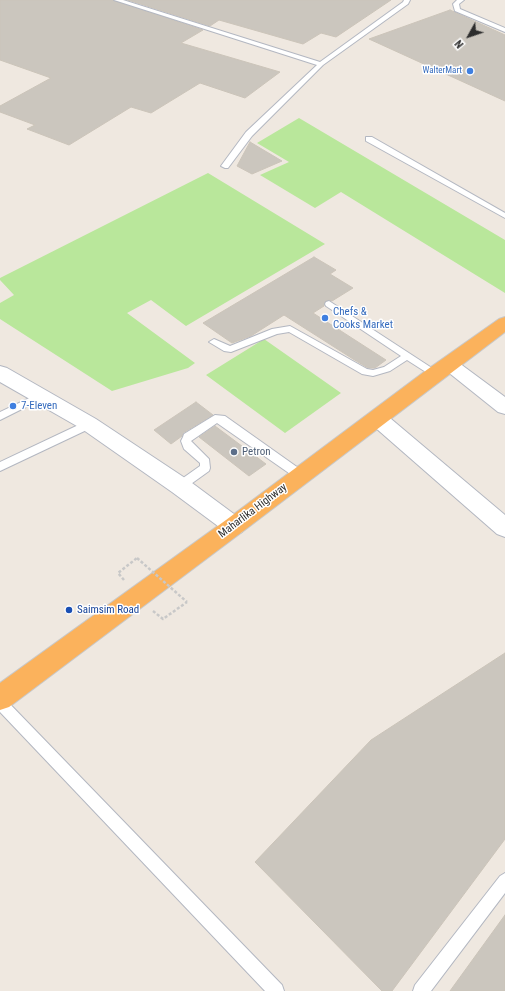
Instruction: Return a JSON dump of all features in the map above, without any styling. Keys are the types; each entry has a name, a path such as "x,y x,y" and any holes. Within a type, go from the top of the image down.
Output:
{"highway":[{"name":"Maharlika Highway","path":"0,698 234,526 505,323"}],"street":[{"path":"442,369 505,407"},
{"path":"0,373 89,424 180,486 234,526"},
{"path":"377,418 505,528"}],"lane":[{"path":"117,0 321,64"},
{"path":"225,166 249,134 321,64 406,3 407,0"},
{"path":"461,0 456,4 457,10 502,29 505,22"},
{"path":"369,139 505,216"},
{"path":"329,304 407,356 442,369"},
{"path":"214,342 227,349 231,349 275,331 290,329 357,368 373,373 387,369 407,356"},
{"path":"0,416 40,396"},
{"path":"180,486 205,468 205,462 188,446 186,441 188,437 215,419 221,419 300,476"},
{"path":"0,467 89,424"},
{"path":"0,703 276,991"},
{"path":"421,991 505,881"}],"path":[{"path":"137,558 187,602 163,619 137,598"}],"green space":[{"path":"299,118 505,240 505,293 341,192 315,208 260,175 289,162 257,143"},
{"path":"208,173 325,244 186,326 151,300 127,313 195,363 188,368 112,391 0,319 0,303 14,295 0,280 0,278"},
{"path":"264,339 341,393 285,433 206,375"}],"building":[{"path":"0,0 113,0 203,30 181,43 280,72 245,98 200,83 151,113 131,107 69,145 27,129 35,125 0,112 0,106 51,78 0,60"},
{"path":"128,0 391,0 336,37 321,33 303,44 219,20 210,26"},
{"name":"WalterMart","path":"450,10 505,35 505,101 369,39"},
{"path":"250,142 282,161 252,174 237,166"},
{"path":"314,257 336,270 330,274 353,288 332,301 326,301 324,306 313,313 386,360 375,368 368,368 284,315 251,336 232,343 203,323"},
{"path":"196,402 213,415 183,433 182,436 171,444 154,430"},
{"name":"Petron","path":"215,426 266,464 249,476 199,437"},
{"path":"505,653 505,839 392,991 382,991 255,862 371,740"},
{"path":"505,915 505,991 450,991"}],"place":[{"name":"WalterMart","path":"470,71"},
{"name":"Chefs & Cooks Market","path":"325,318"},
{"name":"7-Eleven","path":"13,406"},
{"name":"Petron","path":"234,452"},
{"name":"Saimsim Road","path":"69,610"}]}
